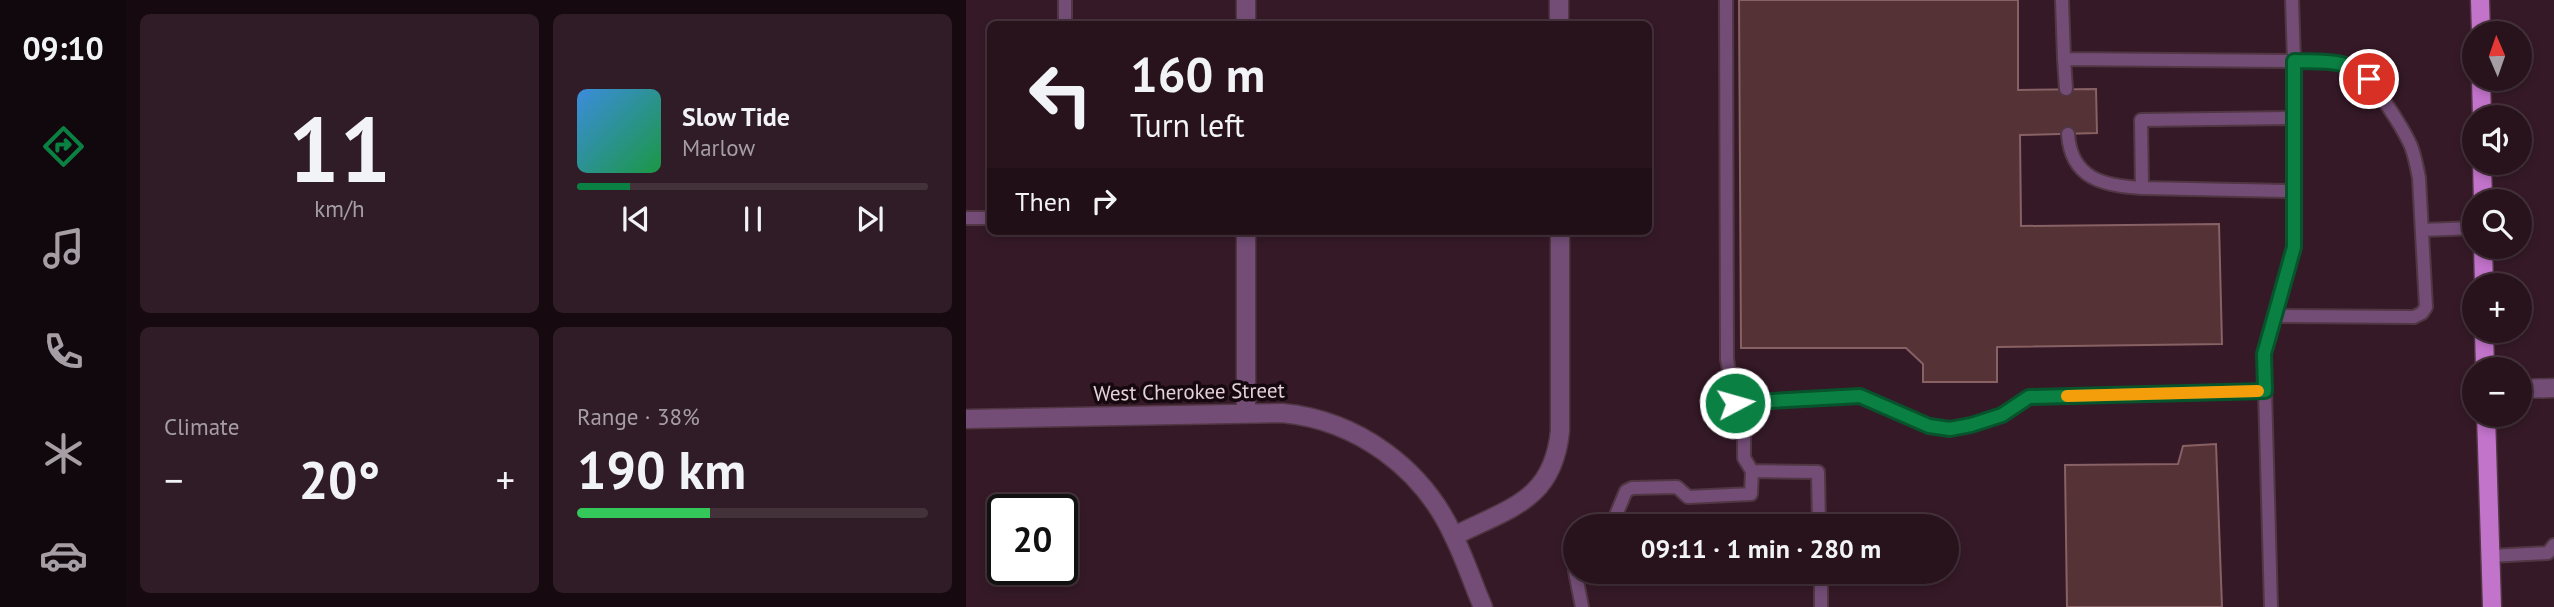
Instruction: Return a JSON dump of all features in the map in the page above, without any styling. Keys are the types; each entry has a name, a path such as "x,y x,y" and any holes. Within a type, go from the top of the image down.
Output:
{"main road":[{"path":"2480,0 2481,21"},
{"path":"2486,427 2492,607"}],"street":[{"path":"1246,0 1246,21"},
{"path":"1559,0 1559,21"},
{"path":"1246,235 1246,412"},
{"path":"1454,536 1527,500 1544,482 1556,458 1560,431 1560,235"},
{"path":"2532,389 2554,388"},
{"name":"West Cherokee Street","path":"966,419 1246,412 1303,415 1343,427 1362,436 1398,461 1436,505 1454,536 1483,607"}],"lane":[{"path":"1065,0 1065,21"},
{"path":"1616,514 1626,491 1632,488 1677,487 1688,497 1751,494 1752,471 1744,458 1744,418 1735,403 1727,359 1726,0"},
{"path":"2062,0 2066,89"},
{"path":"2271,607 2264,354 2294,247 2294,61 2291,0"},
{"path":"2064,58 2345,64 2357,68 2369,79 2409,143 2416,160 2426,307 2414,317 2275,316"},
{"path":"2142,188 2141,120 2293,118"},
{"path":"2068,134 2069,148 2080,168 2098,182 2142,188 2294,191"},
{"path":"966,218 987,218"},
{"path":"2422,230 2462,228"},
{"path":"1735,403 1860,396 1929,426 1950,429 2002,415 2029,397 2265,391"},
{"path":"1752,471 1818,472 1819,514"},
{"path":"2490,556 2548,552 2554,544"},
{"path":"1578,584 1582,607"},
{"path":"1821,584 1821,607"}],"building":[{"path":"1739,0 2018,0 2018,90 2096,89 2097,133 2020,135 2021,226 2219,224 2222,344 1997,347 1997,382 1923,382 1923,364 1906,348 1741,348"},
{"path":"2216,444 2222,607 2067,607 2065,465 2178,464 2183,446"}],"slow traffic":[{"path":"2067,396 2258,391"}],"route":[{"path":"1735,403 1860,396 1929,426 1950,429 2002,415 2029,397 2265,391 2264,354 2294,247 2294,61 2345,64 2357,68 2369,79"}]}
